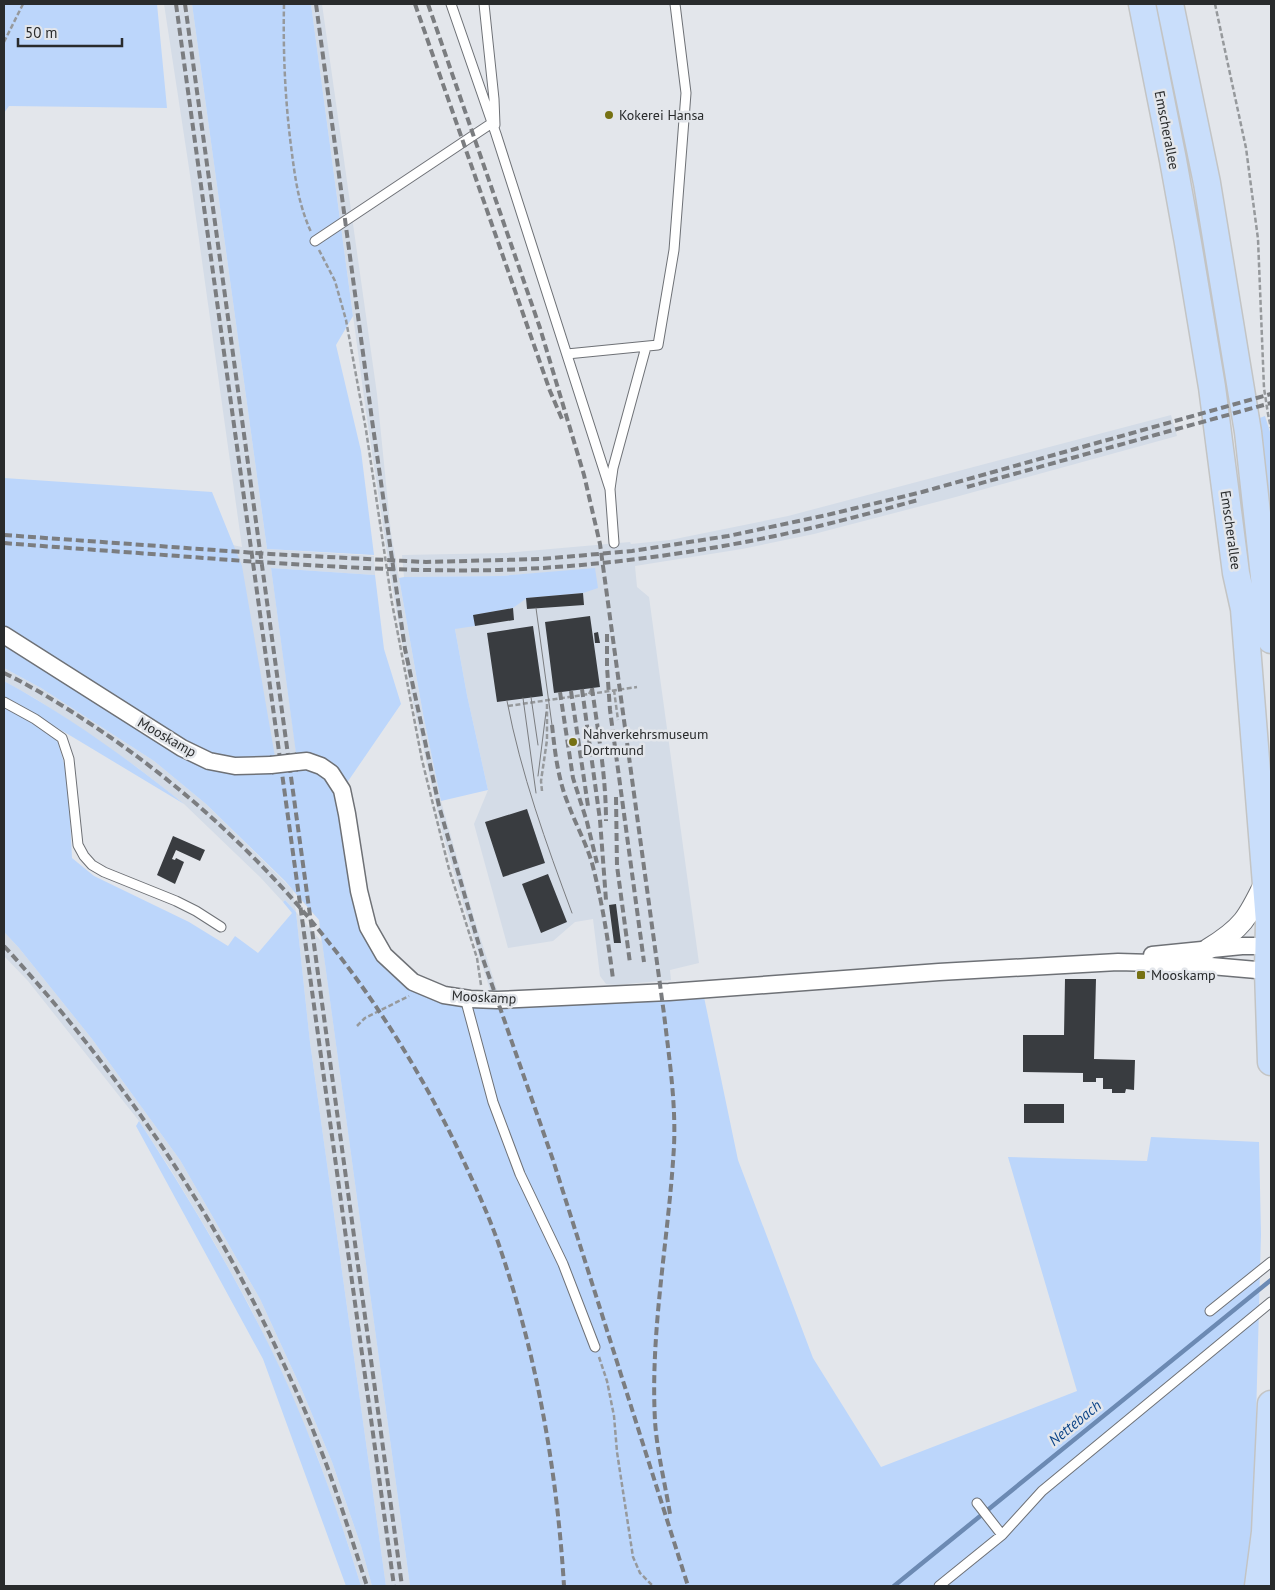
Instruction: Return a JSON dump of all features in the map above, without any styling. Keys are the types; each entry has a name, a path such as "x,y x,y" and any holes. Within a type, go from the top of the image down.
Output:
{"main road":[{"name":"Emscherallee","path":"1142,4 1173,160 1212,387 1236,573 1244,609 1269,922 1271,1062"},
{"name":"Emscherallee","path":"1170,4 1207,183 1246,422 1271,640"},
{"path":"1258,1586 1265,1532 1271,1404"}],"street":[{"name":"Mooskamp","path":"4,635 182,748 209,761 235,766 307,761 321,766 331,773 342,790 359,891 368,927 384,955 412,982 444,995 498,1000 669,992 988,969 1125,962 1188,964 1270,959"},
{"path":"1208,948 1228,937 1239,928 1250,914 1266,880"},
{"name":"Mooskamp","path":"1125,962 1146,956 1208,948 1242,946 1270,959"}],"lane":[{"path":"451,4 496,134 610,489"},
{"path":"484,4 496,134"},
{"path":"567,354 658,346 674,250 686,93 675,4"},
{"path":"315,241 492,124"},
{"path":"614,543 610,489 613,468 646,347"},
{"path":"4,702 35,719 62,738 69,759 78,844 84,856 92,865 104,872 176,901 221,927"},
{"path":"464,998 494,1102 513,1156 563,1264 595,1347"},
{"path":"1210,1311 1271,1262"},
{"path":"939,1586 1002,1535 1042,1491 1271,1302"},
{"path":"977,1503 1002,1535"}],"path":[{"path":"4,42 23,4"},
{"path":"284,4 283,31 287,117 296,188 306,221 335,281 346,320 368,440 392,603 422,760 449,868 477,958 482,999"},
{"path":"1215,4 1246,148 1258,239 1265,394 1271,428"},
{"path":"508,706 637,686"},
{"path":"589,694 592,688"},
{"path":"614,690 618,720"},
{"path":"542,791 541,781 547,740 548,700"},
{"path":"357,1026 365,1018 425,987"},
{"path":"595,1347 607,1380 614,1416 619,1470 633,1557 640,1573 653,1586"}],"shaded area":[{"path":"4,4 157,4 167,108 9,106 4,113"},
{"path":"164,4 192,4 267,549 374,556 375,575 271,568 319,919 293,891 296,912 285,900 283,902 260,877 184,804 138,768 36,699 4,681 4,668 41,688 154,761 206,804 292,889 228,544 242,547"},
{"path":"192,4 311,4 353,316 336,345 361,451 374,555 267,549"},
{"path":"311,4 322,4 377,394 391,533 423,714 441,801 475,921 498,993 491,993 443,835 413,703 392,586 366,412"},
{"name":"Nahverkehrsmuseum Dortmund","path":"1171,415 1177,436 814,534 742,549 635,566 637,587 649,597 699,963 670,970 671,980 615,985 606,984 600,976 593,919 575,922 553,941 508,948 474,824 488,790 455,629 473,615 513,608 526,598 583,593 595,569 500,576 404,577 402,555 506,553 670,540 788,516"},
{"path":"1265,416 1271,435 1271,544 1257,419"},
{"path":"4,478 212,492 242,566 275,757 297,761 271,568 375,575 384,649 401,704 342,790 368,927 407,985 475,1003 675,1000 704,997 738,1160 813,1358 881,1467 1077,1391 1008,1157 1147,1161 1151,1137 1259,1142 1261,1234 1253,1528 1245,1586 410,1586 319,920 285,881 206,804 154,761 41,688 4,668"},
{"path":"595,568 598,588 583,593 527,598 513,608 474,615 475,626 455,629 488,790 441,801 423,714 399,578 500,576"},
{"path":"4,681 97,738 184,804 4,697"},
{"path":"4,707 24,717 57,739 68,777 72,858 94,876 189,922 228,946 235,936 258,953 292,913 283,902 285,900 296,912 310,1042 386,1586 372,1586 361,1546 332,1462 301,1388 260,1299 180,1160 92,1039 4,932"},
{"path":"296,912 321,941 319,921 410,1586 386,1586 310,1042"},
{"path":"4,932 92,1039 180,1160 260,1299 301,1388 332,1462 361,1546 372,1586 361,1586 318,1458 281,1371 249,1305 210,1235 139,1121 28,981 4,956"},
{"path":"139,1121 214,1243 249,1306 281,1370 325,1477 361,1586 346,1586 263,1359 136,1126"}],"building":[{"path":"583,593 584,605 527,609 526,598"},
{"path":"513,608 514,620 475,626 473,615"},
{"path":"590,616 600,687 554,693 545,622"},
{"path":"533,626 543,696 497,702 487,633"},
{"path":"598,632 600,643 595,643 594,633"},
{"path":"527,809 545,863 503,877 485,822"},
{"path":"173,836 205,850 200,861 176,850 172,859 175,860 176,858 184,862 175,884 157,875"},
{"path":"548,874 567,922 541,933 522,884"},
{"path":"616,904 621,943 614,943 609,905"},
{"path":"1065,979 1096,979 1094,1059 1135,1060 1134,1090 1126,1089 1125,1093 1112,1093 1112,1089 1103,1089 1103,1078 1096,1078 1096,1082 1083,1082 1083,1073 1023,1072 1023,1035 1064,1035"},
{"path":"1024,1104 1064,1104 1064,1123 1024,1123"}],"waterway":[{"name":"Nettebach","path":"894,1586 1271,1280"}],"tram line":[{"path":"536,608 552,725"},
{"path":"531,697 538,745"},
{"path":"523,698 536,793"},
{"path":"507,701 527,782 572,913"},
{"path":"538,776 546,712"}],"railway":[{"path":"176,4 394,1586"},
{"path":"185,4 402,1586"},
{"path":"316,4 405,649 439,806 483,959 553,1160 688,1586"},
{"path":"415,4 550,391 562,419"},
{"path":"428,4 540,328 584,475 600,544 664,1014 673,1096 674,1146 672,1180 657,1318 654,1387 656,1433 670,1514"},
{"path":"4,535 270,554 426,562 541,559 632,551 728,536 922,492 1271,394"},
{"path":"967,487 1271,403"},
{"path":"4,543 364,568 499,570 603,563 741,543 811,528 918,500"},
{"path":"607,634 610,710 644,962"},
{"path":"4,673 45,695 110,737 165,778 217,822 265,869 310,919 351,972 389,1027 424,1085 456,1145 492,1226 515,1295 536,1377 544,1418 551,1460 564,1586"},
{"path":"592,688 603,771 606,821"},
{"path":"582,689 600,820 606,900"},
{"path":"571,691 588,806"},
{"path":"560,692 573,778 587,822 597,863"},
{"path":"552,725 562,786 590,856 596,877 613,979"},
{"path":"616,797 617,866 630,963"},
{"path":"4,946 44,991 117,1083 152,1131 215,1230 270,1335 307,1416 344,1514 367,1586"}],"place":[{"name":"Kokerei Hansa","path":"609,115"},
{"name":"Nahverkehrsmuseum Dortmund","path":"573,742"},
{"name":"Mooskamp","path":"1141,975"}]}
